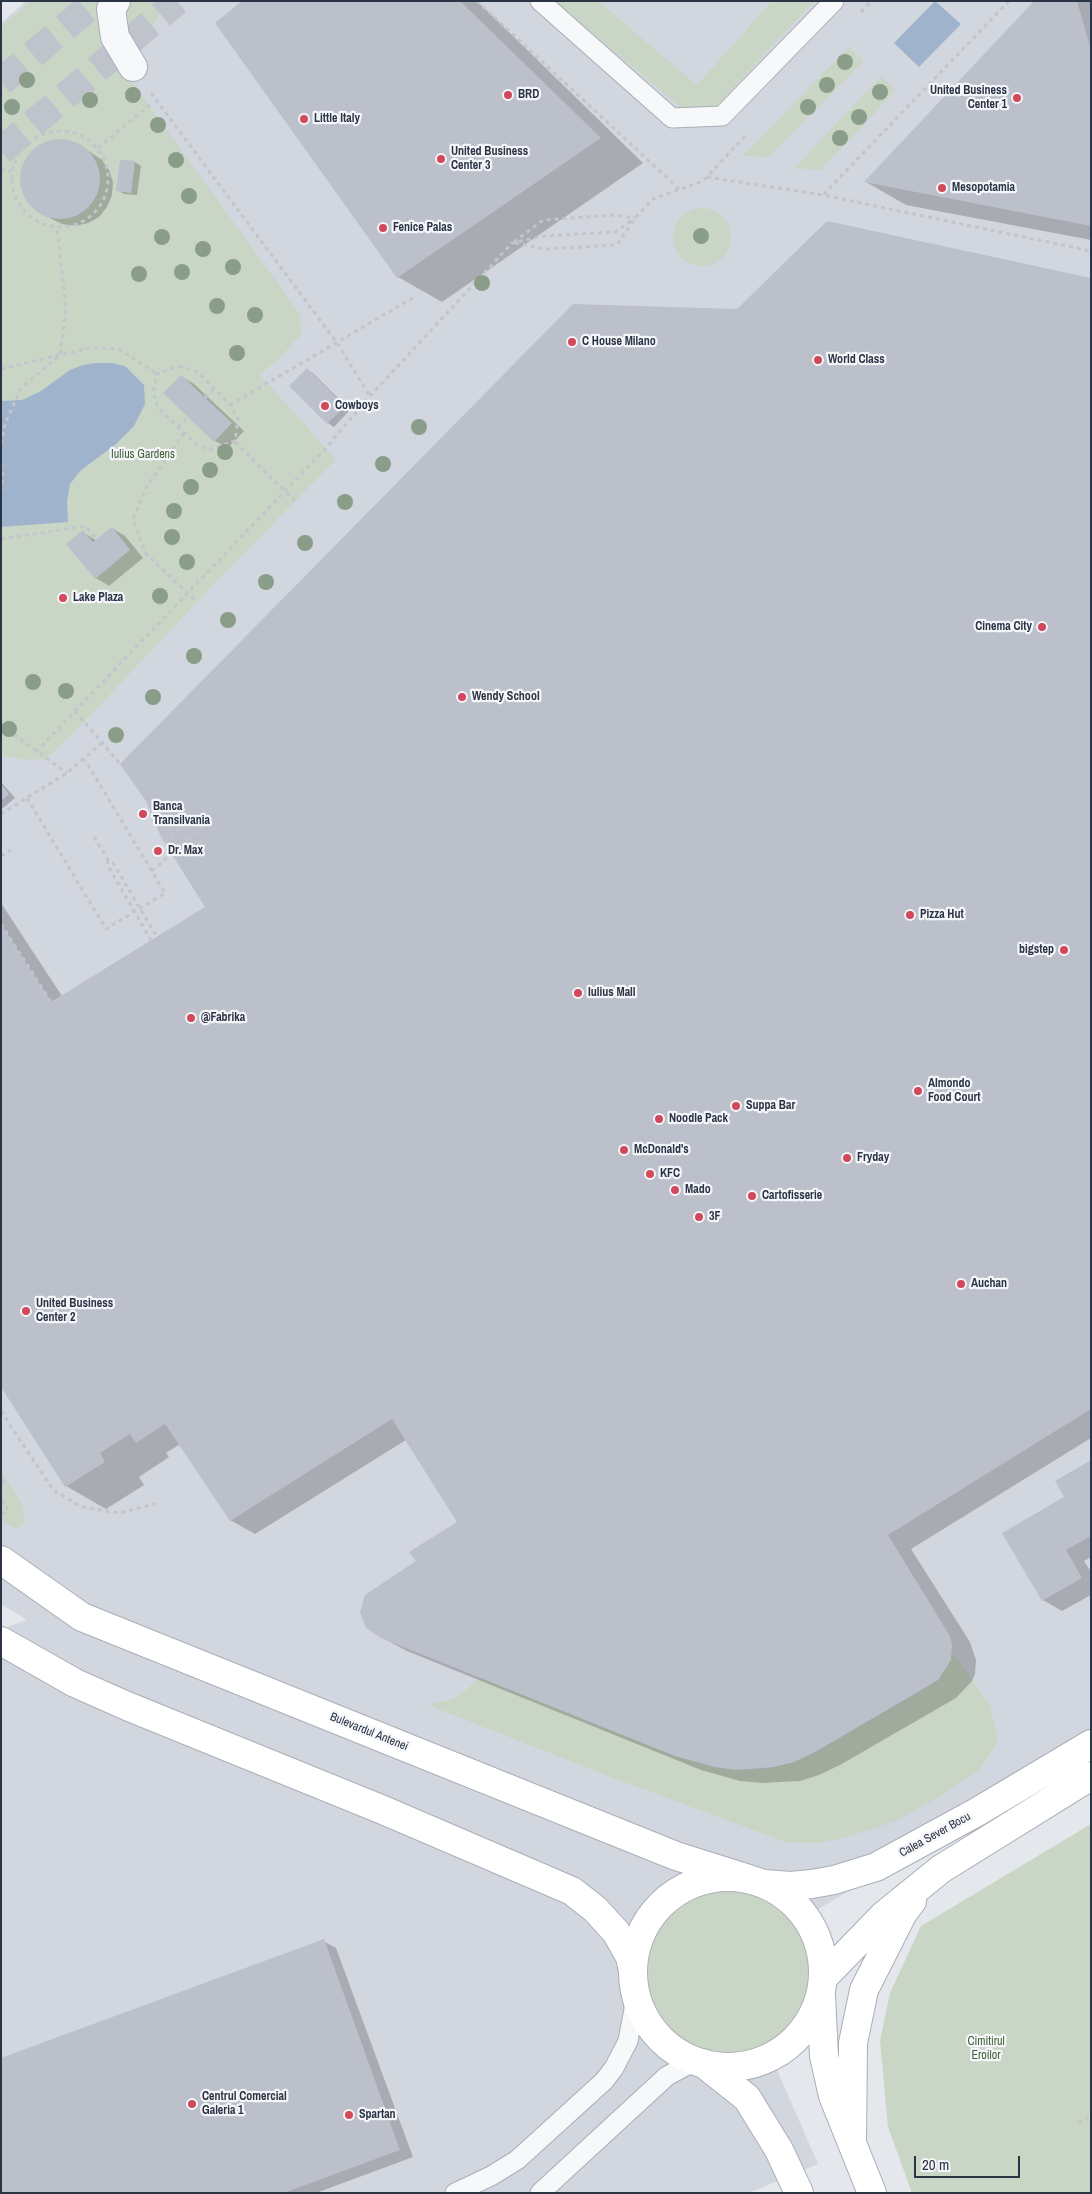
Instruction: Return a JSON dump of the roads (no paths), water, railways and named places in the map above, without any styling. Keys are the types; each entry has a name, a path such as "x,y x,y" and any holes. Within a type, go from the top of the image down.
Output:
{"main road":[{"name":"Bulevardul Antenei","path":"1,1560 82,1616 676,1856 757,1882"},
{"path":"6,1649 75,1683 128,1706 572,1890 595,1909 616,1932 630,1956 633,1979 643,2015 659,2038 676,2051 699,2062 747,2098 779,2150 799,2193"},
{"name":"Calea Sever Bocu","path":"757,1882 790,1886 812,1884 834,1880 876,1866 977,1812 1091,1744"},
{"path":"699,2062 719,2066 750,2064 779,2051 791,2042 806,2023 817,2002 822,1982 867,1931 927,1879 1091,1776"},
{"path":"633,1979 634,1953 639,1937 656,1908 669,1897 691,1884 715,1878 757,1882 790,1900 808,1922 820,1949 824,2056 833,2096 872,2193"},
{"path":"852,2143 853,2043 864,1990 903,1913 927,1879"}],"street":[{"path":"116,1 111,9 115,38 133,67"}],"lane":[{"path":"540,1 672,118 722,116 834,1"},
{"path":"455,2193 492,2176 516,2160 604,2081 614,2068 628,2041 634,2009 633,1979"},
{"path":"540,2193 667,2076 699,2062"}],"water":[{"path":"935,1 961,24 919,67 894,43"},
{"path":"96,363 111,363 125,366 144,385 145,404 134,426 115,445 81,470 70,484 67,501 68,522 1,527 1,401 22,400 41,391 70,370"}],"tunnel":[{"path":"1,82 96,1"},
{"path":"1,151 177,1"}],"place":[{"name":"BRD","path":"508,95"},
{"name":"United Business Center 1","path":"1017,98"},
{"name":"Little Italy","path":"304,119"},
{"name":"United Business Center 3","path":"441,159"},
{"name":"Mesopotamia","path":"942,188"},
{"name":"Fenice Palas","path":"383,228"},
{"name":"C House Milano","path":"572,342"},
{"name":"World Class","path":"818,360"},
{"name":"Cowboys","path":"325,406"},
{"name":"Lake Plaza","path":"63,598"},
{"name":"Cinema City","path":"1042,627"},
{"name":"Wendy School","path":"462,697"},
{"name":"Banca Transilvania","path":"143,814"},
{"name":"Dr. Max","path":"158,851"},
{"name":"Pizza Hut","path":"910,915"},
{"name":"bigstep","path":"1064,950"},
{"name":"Iulius Mall","path":"578,993"},
{"name":"@Fabrika","path":"191,1018"},
{"name":"Almondo Food Court","path":"918,1091"},
{"name":"Suppa Bar","path":"736,1106"},
{"name":"Noodle Pack","path":"659,1119"},
{"name":"McDonald's","path":"624,1150"},
{"name":"Fryday","path":"847,1158"},
{"name":"KFC","path":"650,1174"},
{"name":"Mado","path":"675,1190"},
{"name":"Cartofisserie","path":"752,1196"},
{"name":"3F","path":"699,1217"},
{"name":"Auchan","path":"961,1284"},
{"name":"United Business Center 2","path":"26,1311"},
{"name":"Centrul Comercial Galeria 1","path":"192,2104"},
{"name":"Spartan","path":"349,2115"}],"park label":[{"name":"Iulius Gardens","path":"143,455"},
{"name":"Cimitirul Eroilor","path":"986,2049"}]}
